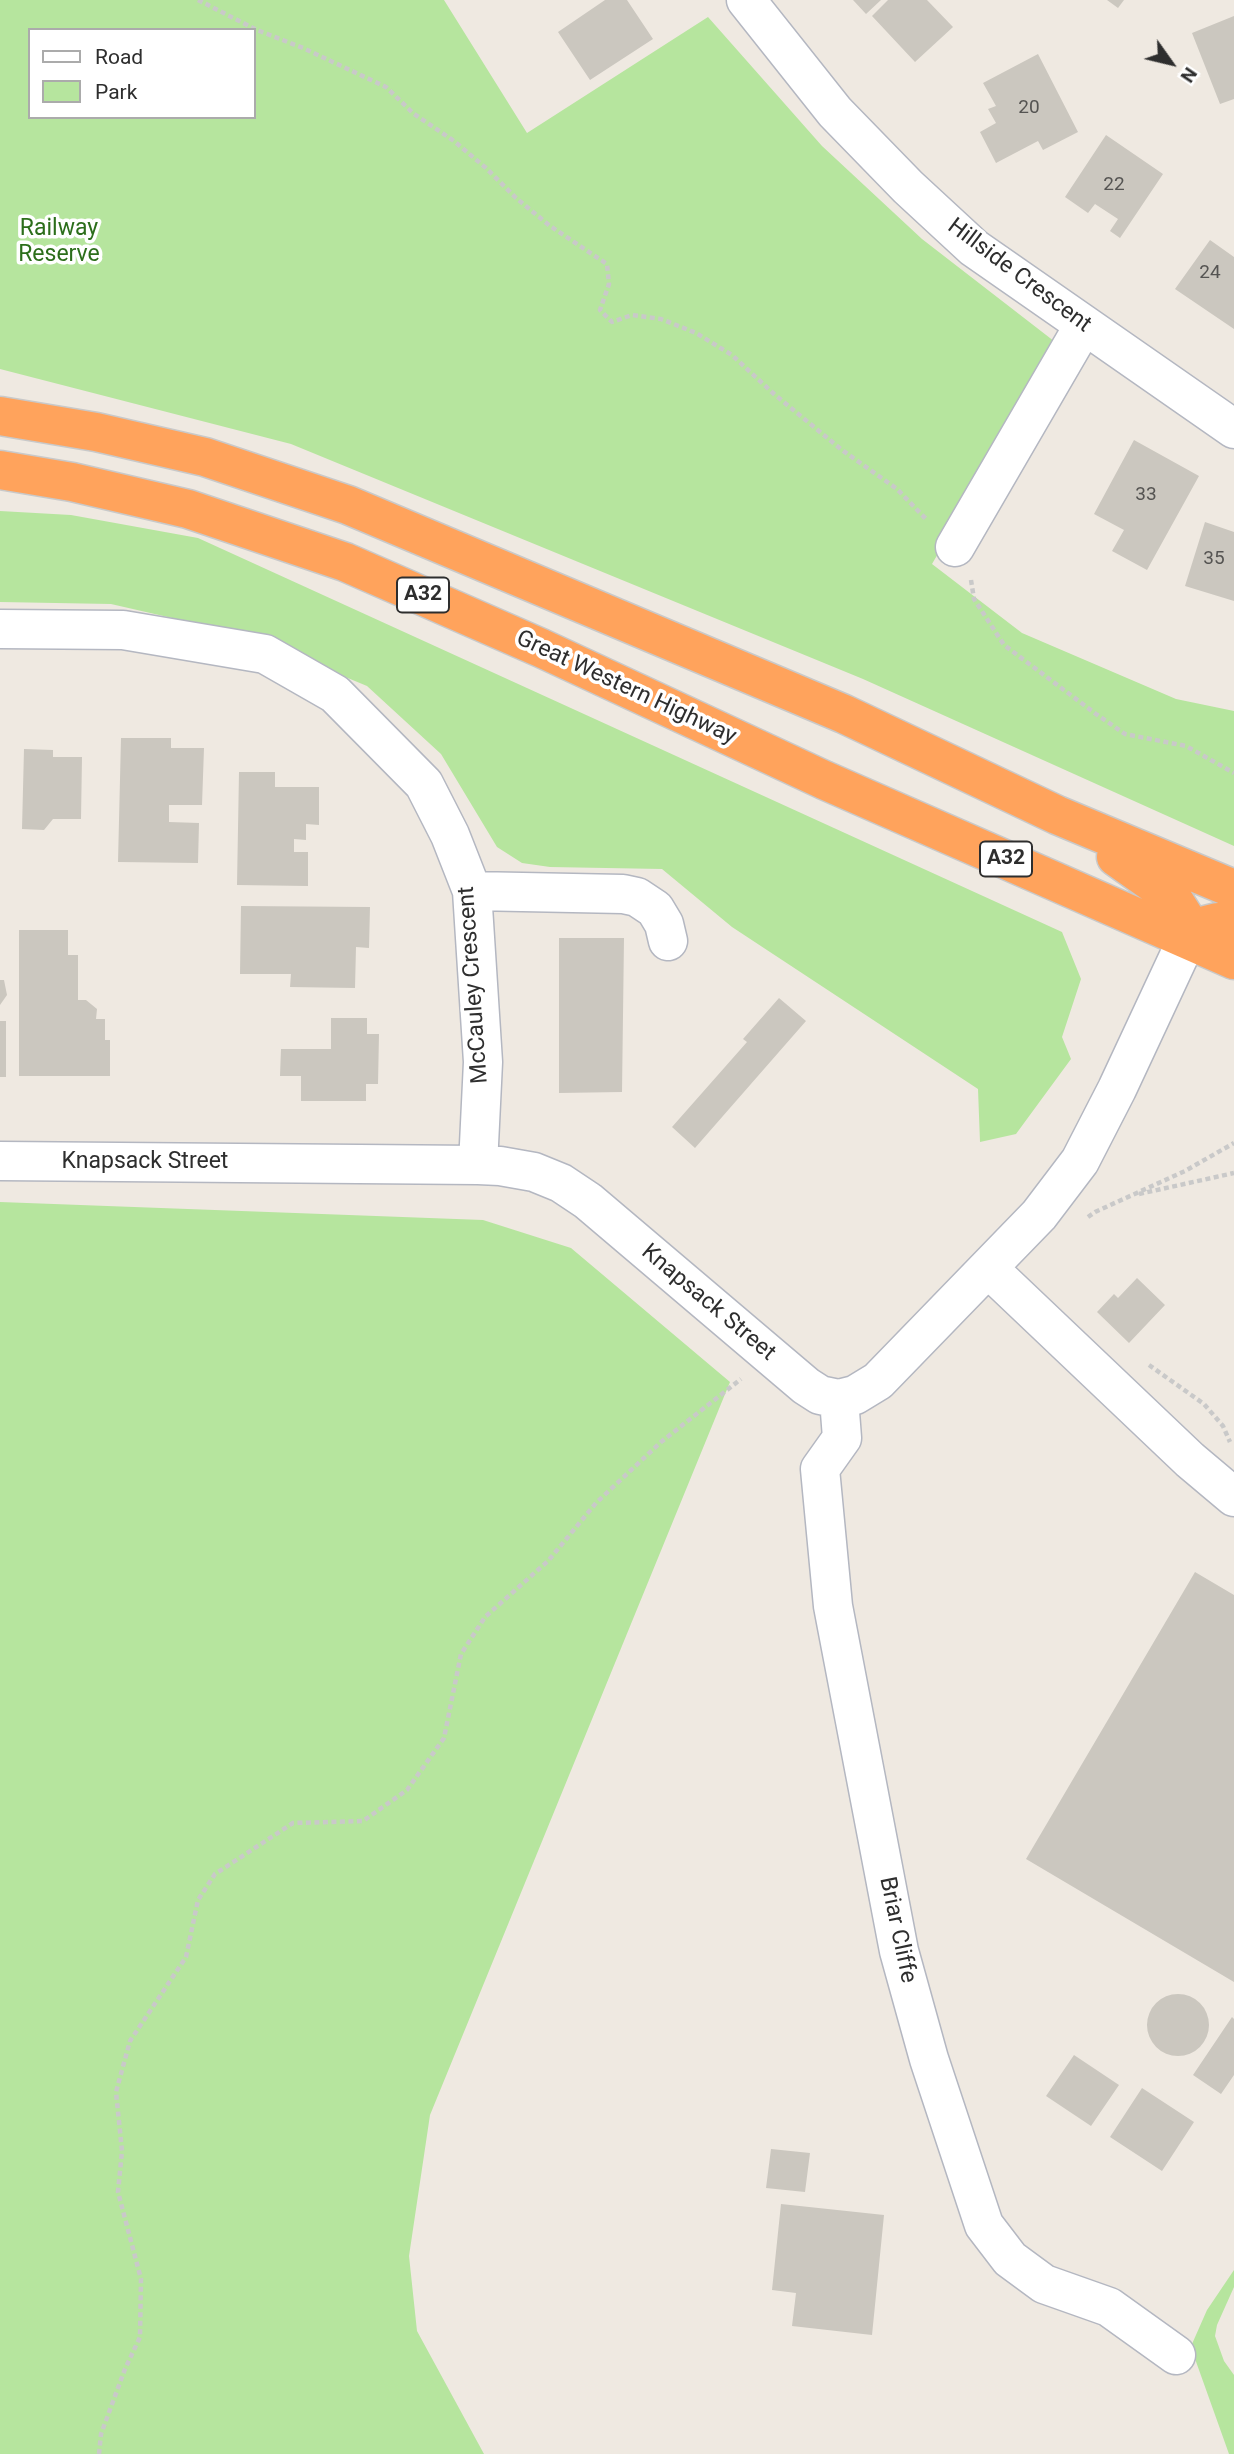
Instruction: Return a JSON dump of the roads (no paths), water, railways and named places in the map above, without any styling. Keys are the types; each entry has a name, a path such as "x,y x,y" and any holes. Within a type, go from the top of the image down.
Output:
{"highway":[{"name":"A32","path":"0,416 96,432 205,457 348,505 844,714 1057,815 1234,889"},
{"name":"Great Western Highway","path":"0,470 72,482 188,509 345,562 541,648 824,780 1234,960"},
{"path":"1057,815 1171,896 1185,918 1187,939"},
{"path":"1187,939 1202,926 1218,922 1234,924"}],"street":[{"name":"Hillside Crescent","path":"746,0 835,112 908,187 974,248 1234,429"},
{"path":"955,547 1084,325"},
{"name":"McCauley Crescent","path":"0,629 123,630 265,654 335,694 424,784 450,835 472,891 484,1062 478,1165"},
{"path":"472,891 623,894 637,897 655,909 664,924 668,941"},
{"path":"839,1399 855,1395 878,1381 989,1269 1039,1214 1080,1161 1118,1089 1187,939"},
{"name":"Knapsack Street","path":"0,1161 478,1165 534,1171 575,1191 806,1386 820,1395 839,1399"},
{"path":"989,1269 1190,1460 1234,1497"},
{"name":"Briar Cliffe","path":"839,1399 842,1438 820,1469 833,1606 899,1951 929,2059 984,2225 1010,2259 1044,2284 1109,2307 1176,2355"}],"park label":[{"name":"Railway Reserve","path":"59,242"}]}
